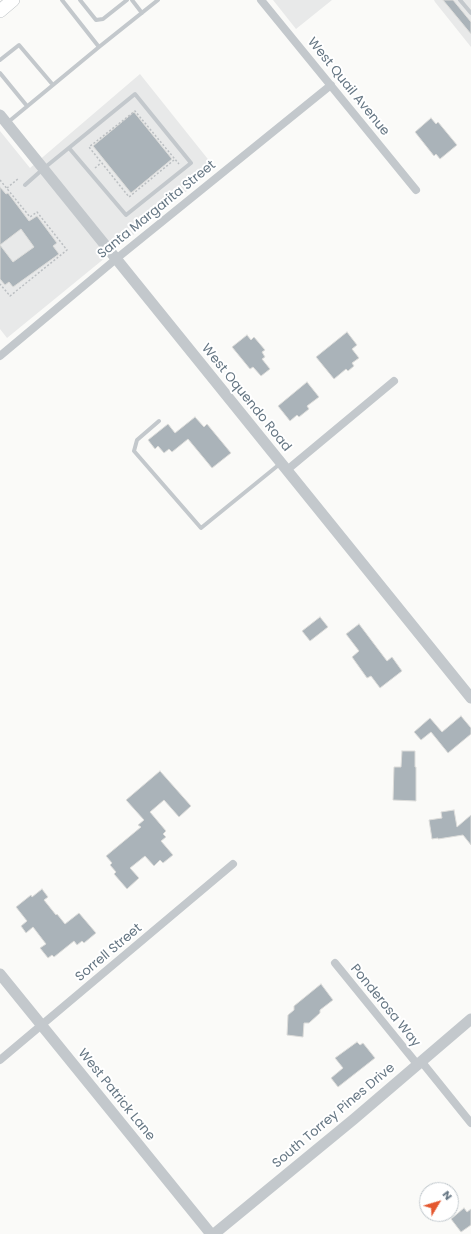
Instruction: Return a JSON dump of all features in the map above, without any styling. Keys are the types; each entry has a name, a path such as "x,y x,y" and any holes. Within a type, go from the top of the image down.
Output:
{"main road":[{"path":"0,11 13,0"}],"street":[{"name":"West Quail Avenue","path":"261,0 416,190"},
{"name":"Santa Margarita Street","path":"0,354 331,86"},
{"name":"West Oquendo Road","path":"3,119 471,698"},
{"path":"284,466 394,381"},
{"name":"Sorrell Street","path":"0,1060 233,864"},
{"name":"Ponderosa Way","path":"335,963 471,1123"},
{"name":"West Patrick Lane","path":"0,974 211,1234"},
{"name":"South Torrey Pines Drive","path":"214,1234 354,1119 471,1019"}],"lane":[{"path":"62,0 99,46"},
{"path":"80,0 96,20 103,20 127,0"},
{"path":"132,0 142,13"},
{"path":"3,119 27,106 53,86 99,46 142,13 156,0"},
{"path":"460,0 471,13"},
{"path":"0,60 19,45 53,86"},
{"path":"0,73 27,106"},
{"path":"25,185 135,94 191,163 126,215 70,148"},
{"path":"159,421 137,440 134,451 201,528 284,466"}],"path":[{"path":"135,111 174,160 129,197 102,163 89,148 135,111"},
{"path":"90,172 102,163"},
{"path":"7,188 19,178"},
{"path":"0,180 30,217 37,212 67,250 10,296 0,284"}],"shaded area":[{"path":"273,0 332,0 296,29"},
{"path":"434,0 471,0 471,47 435,2"},
{"path":"140,74 215,168 7,338 0,329 0,131 30,168"}],"building":[{"path":"443,0 453,0 471,22 471,34"},
{"path":"134,112 172,159 131,193 93,146"},
{"path":"431,118 436,124 438,122 457,145 440,159 436,154 434,156 415,132"},
{"path":"0,187 6,194 8,193 29,221 37,216 57,243 53,246 59,254 13,287 9,282 5,285 0,279 0,245","holes":["21,229 34,247 13,262 0,245"]},
{"path":"347,332 357,345 352,349 359,358 352,363 354,366 348,371 346,369 334,379 316,357"},
{"path":"247,335 251,340 254,337 265,350 262,352 265,357 262,359 270,369 261,376 253,367 250,369 232,347"},
{"path":"307,382 319,397 307,406 309,409 299,417 297,415 290,421 278,406"},
{"path":"195,417 204,427 207,424 231,453 212,468 188,439 172,452 169,449 164,453 158,446 155,449 148,440 168,424 175,433"},
{"path":"320,617 328,627 310,641 302,631"},
{"path":"359,624 387,661 392,657 402,671 380,688 371,676 367,678 352,657 359,651 346,634"},
{"path":"461,716 471,728 471,734 448,753 431,732 421,740 414,732 430,718 442,732"},
{"path":"402,751 415,751 416,801 393,800 394,767 401,767"},
{"path":"160,771 191,806 179,817 164,800 150,812 166,831 163,834 166,837 161,841 173,855 163,863 160,860 154,866 145,856 130,868 139,878 127,889 114,874 116,872 110,865 112,863 106,856 141,827 138,825 144,820 126,800"},
{"path":"454,810 457,827 471,815 471,845 463,835 432,839 429,820 442,818 441,812"},
{"path":"42,889 48,897 44,900 65,924 79,913 96,933 84,943 82,941 77,945 74,941 54,957 52,955 48,958 40,948 46,944 33,927 26,933 21,926 27,921 16,907 31,895 32,897"},
{"path":"321,984 333,1000 320,1010 320,1013 309,1023 304,1023 303,1037 287,1035 288,1015 294,1010 294,1006"},
{"path":"357,1042 360,1045 363,1043 375,1058 338,1087 331,1078 343,1068 335,1058"},
{"path":"464,1208 467,1212 471,1209 471,1225 461,1232 453,1222 459,1222 459,1212"}]}
